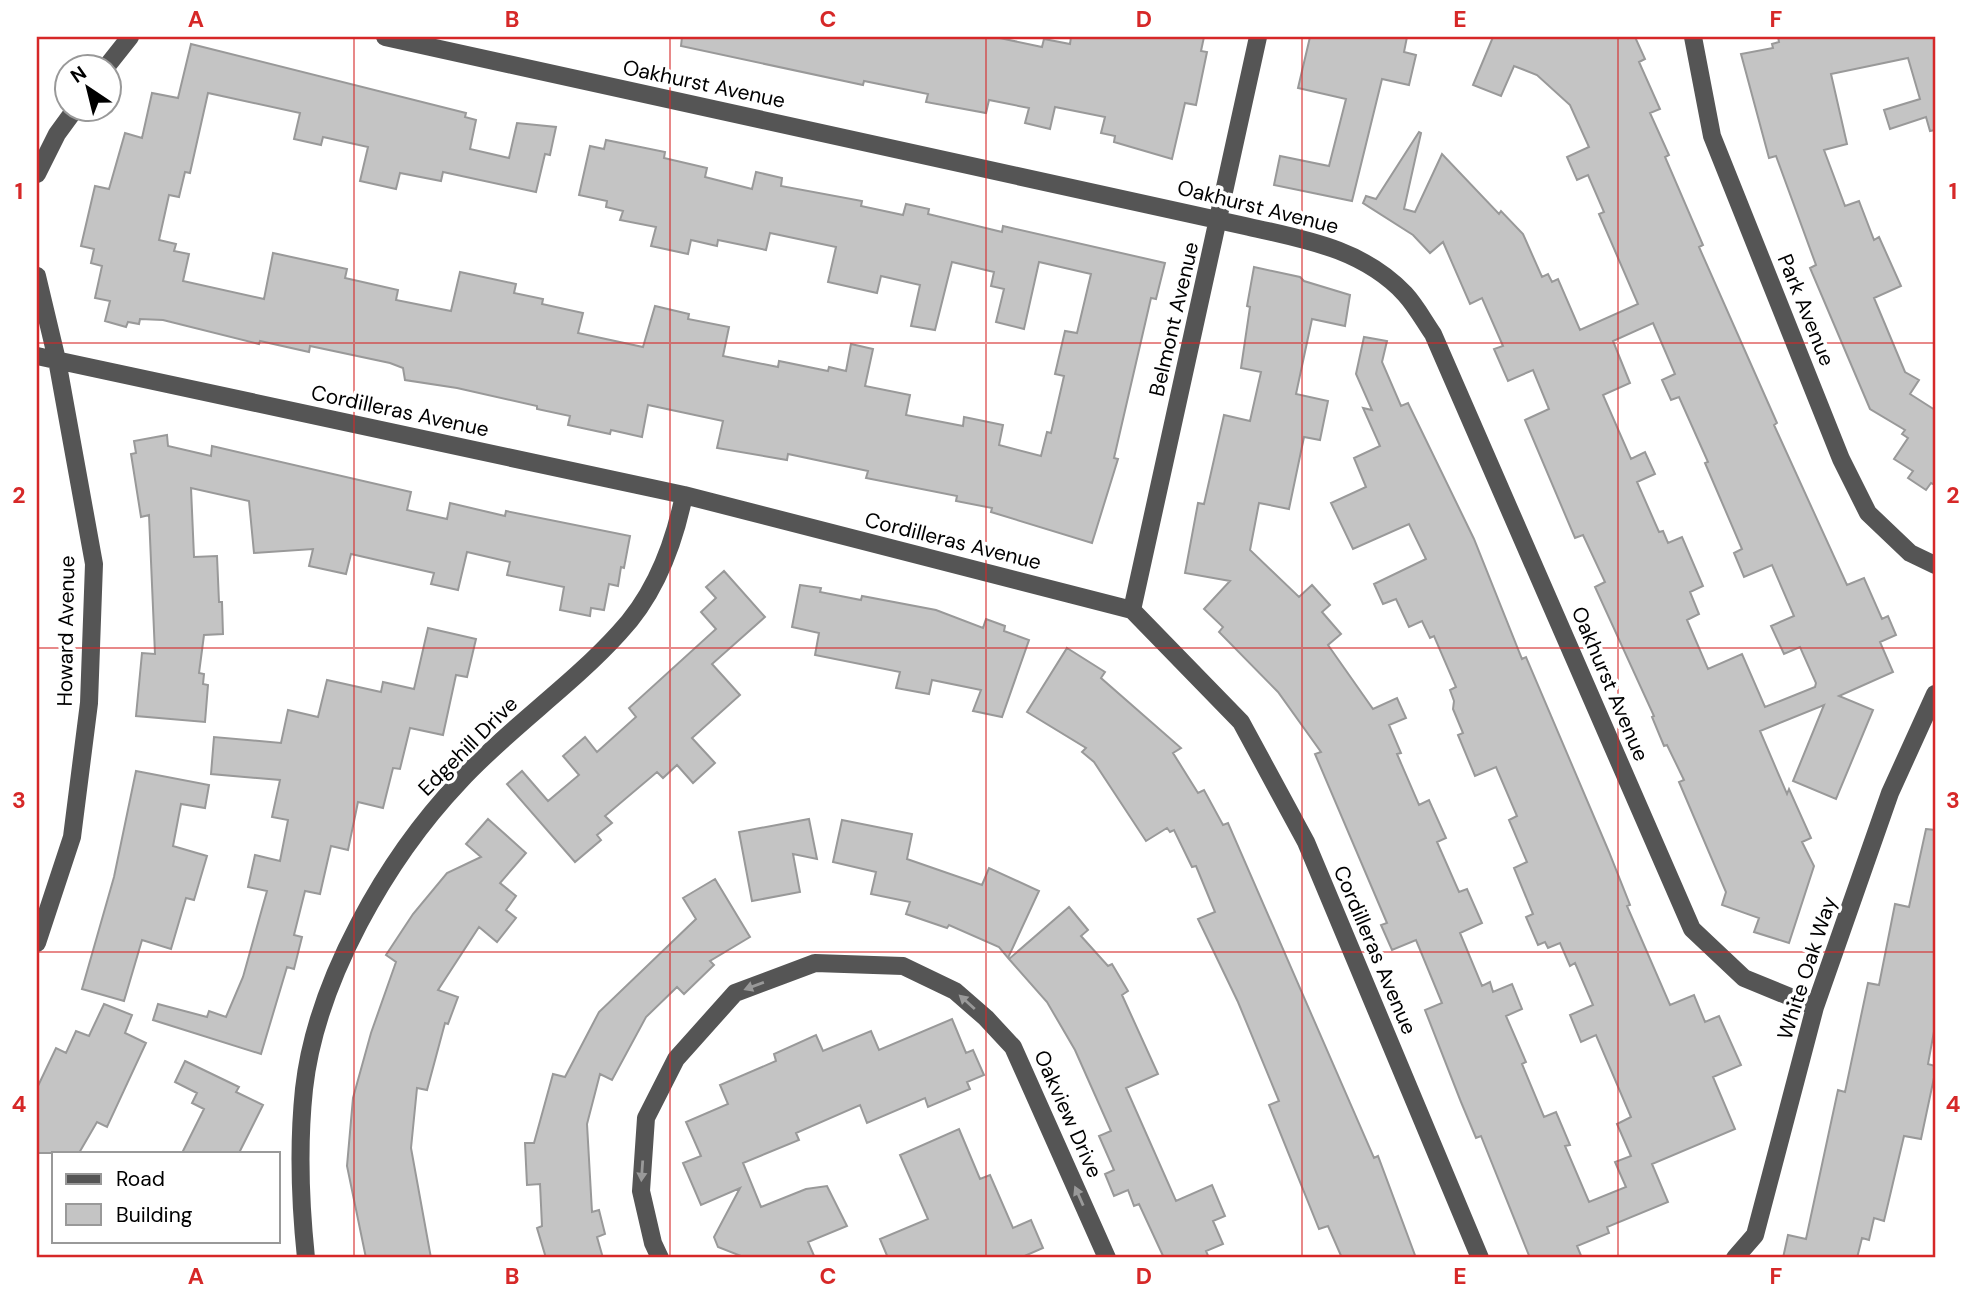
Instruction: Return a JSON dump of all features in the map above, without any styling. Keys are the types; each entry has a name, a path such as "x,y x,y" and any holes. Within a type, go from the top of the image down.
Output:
{"street":[{"path":"118,52 130,37"},
{"name":"Oakhurst Avenue","path":"385,37 1335,247 1371,267 1405,294 1433,334 1692,929 1744,978 1815,1007"},
{"name":"Belmont Avenue","path":"1132,610 1258,37"},
{"name":"Park Avenue","path":"1693,37 1712,136 1841,459 1868,513 1910,553 1935,565"},
{"path":"37,174 66,122"},
{"name":"Howard Avenue","path":"37,276 57,360 94,564 89,703 72,837 37,943"},
{"name":"Cordilleras Avenue","path":"37,356 684,495 1132,610 1241,722 1299,830 1480,1258"},
{"name":"Edgehill Drive","path":"306,1258 299,1181 304,1086 324,1006 356,928 402,850 460,780 620,632 656,580 678,525 684,495"},
{"name":"White Oak Way","path":"1735,1258 1755,1235 1815,1007 1890,793 1935,694"},
{"name":"Oakview Drive","path":"660,1258 653,1243 641,1191 646,1118 676,1059 735,993 815,963 903,966 955,991 986,1018 1013,1047 1107,1258"}],"building":[{"path":"682,37 995,37 1042,47 1044,39 1070,44 1071,37 1204,37 1201,51 1207,52 1196,105 1185,103 1172,159 1114,142 1115,136 1101,133 1105,117 1055,107 1050,129 1025,123 1029,108 989,100 986,113 926,102 928,94 864,81 863,85 681,46"},
{"path":"1310,37 1407,37 1404,52 1416,55 1409,85 1382,79 1352,201 1274,185 1280,156 1329,166 1346,99 1298,88"},
{"path":"1493,37 1635,37 1645,59 1639,62 1660,109 1650,113 1669,155 1665,157 1703,245 1699,247 1777,423 1774,425 1847,585 1864,578 1882,619 1888,616 1896,635 1880,642 1893,672 1839,696 1873,710 1836,799 1793,781 1824,705 1760,731 1787,794 1789,789 1811,838 1802,842 1814,866 1789,943 1754,932 1759,918 1722,905 1726,892 1679,782 1684,780 1667,745 1664,746 1652,717 1654,716 1595,587 1605,582 1583,535 1575,538 1525,420 1549,409 1533,370 1508,381 1494,349 1503,346 1482,298 1470,304 1443,242 1430,253 1413,235 1363,203 1366,196 1376,199 1419,132 1421,133 1404,209 1415,212 1442,154 1499,214 1501,211 1523,234 1542,277 1548,274 1552,282 1558,279 1580,330 1638,304 1599,214 1604,212 1588,175 1577,180 1567,157 1589,147 1570,105 1537,75 1514,66 1501,96 1473,85","holes":["1653,323 1675,374 1662,380 1671,400 1679,397 1708,462 1705,463 1742,549 1734,553 1744,577 1772,565 1794,616 1771,626 1784,654 1800,647 1816,683 1815,687 1765,707 1742,654 1708,669 1687,620 1699,614 1690,592 1703,586 1682,537 1668,543 1663,531 1659,532 1637,482 1655,474 1645,452 1631,459 1603,395 1630,383 1613,341"]},
{"path":"1778,37 1935,37 1935,130 1930,131 1926,117 1890,129 1884,110 1920,99 1908,58 1831,74 1847,144 1824,150 1845,206 1859,201 1874,240 1879,237 1901,286 1874,298 1905,372 1919,380 1910,394 1935,410 1935,485 1931,483 1926,490 1908,478 1913,471 1894,459 1908,438 1902,434 1905,430 1870,409 1810,268 1816,265 1776,156 1769,158 1741,54 1773,48 1772,44 1779,42"},
{"path":"191,44 466,113 465,117 476,120 470,149 509,158 517,123 556,127 550,155 545,154 536,192 443,172 441,181 400,173 396,189 360,181 368,147 323,137 321,145 294,139 300,113 208,93 190,173 185,172 179,197 169,195 159,240 176,244 174,251 189,254 183,281 264,299 273,253 347,269 345,278 398,290 396,300 451,311 460,272 516,284 514,293 543,299 542,304 583,313 578,333 643,347 655,306 689,314 688,319 729,327 723,356 778,367 779,361 828,371 829,367 846,371 851,344 873,349 865,386 910,395 906,415 963,426 964,417 1003,425 999,445 1041,456 1047,432 1051,433 1064,376 1055,374 1065,331 1077,333 1091,274 1039,262 1024,329 996,322 1004,289 991,286 994,272 952,262 935,330 911,326 920,285 881,276 877,293 828,282 836,247 770,233 766,250 718,240 717,246 691,240 688,254 651,246 656,227 620,220 623,211 606,207 607,201 579,195 590,146 604,149 606,140 665,152 664,158 707,168 705,177 752,189 756,172 782,178 781,186 862,201 861,206 903,215 906,204 929,209 928,214 1002,232 1003,226 1165,263 1156,299 1151,298 1114,458 1118,459 1092,543 991,512 992,508 956,501 957,496 866,478 868,471 788,454 787,460 717,448 723,421 648,405 642,437 611,430 610,434 568,425 570,416 537,409 537,406 457,388 405,380 403,368 390,363 310,346 309,352 260,341 259,344 163,320 140,319 139,324 128,322 126,327 105,321 110,301 95,298 102,266 91,263 94,249 81,246 95,186 109,189 125,133 142,138 152,93 178,98"},
{"path":"1254,267 1300,277 1304,281 1350,295 1345,326 1312,319 1296,394 1328,401 1320,440 1304,437 1289,509 1259,503 1250,550 1299,597 1312,585 1330,605 1322,612 1341,634 1328,645 1373,709 1397,698 1406,718 1389,725 1401,753 1397,754 1419,805 1429,800 1446,838 1437,842 1459,892 1467,889 1482,923 1460,933 1482,986 1490,982 1493,992 1512,984 1522,1009 1506,1016 1526,1062 1522,1064 1544,1117 1556,1112 1570,1145 1565,1146 1589,1202 1626,1187 1615,1162 1631,1156 1617,1124 1631,1117 1596,1035 1581,1042 1570,1015 1593,1005 1575,963 1570,966 1560,943 1548,948 1545,942 1538,945 1526,917 1533,914 1514,868 1527,862 1509,820 1517,816 1496,767 1475,776 1458,735 1463,733 1453,709 1454,701 1450,690 1456,687 1434,636 1430,638 1422,621 1409,627 1396,599 1383,604 1374,584 1426,559 1409,524 1353,549 1331,503 1366,487 1354,458 1380,446 1363,408 1372,410 1356,374 1364,337 1387,341 1382,362 1401,406 1408,403 1474,539 1522,659 1526,657 1609,852 1630,905 1627,906 1670,1005 1694,995 1705,1022 1719,1016 1741,1065 1713,1077 1735,1129 1652,1164 1668,1202 1607,1227 1609,1233 1577,1246 1582,1258 1530,1258 1481,1136 1476,1138 1425,1010 1442,1003 1416,940 1392,950 1381,925 1387,923 1315,754 1321,752 1278,692 1219,632 1223,627 1204,609 1230,581 1185,573 1198,503 1204,504 1224,415 1250,421 1261,372 1241,368"},
{"path":"167,435 168,446 211,456 212,446 411,492 407,510 447,519 450,503 505,516 506,511 630,536 624,568 621,567 618,586 609,584 604,610 591,608 590,616 560,610 564,587 507,575 510,562 467,552 458,590 431,584 434,573 351,554 346,574 309,566 313,549 254,553 249,501 191,488 194,557 217,556 219,602 222,602 223,634 204,635 199,673 204,674 203,684 208,685 205,722 136,716 142,653 155,654 149,515 141,517 131,454 136,453 134,441"},
{"path":"724,571 765,617 712,664 740,695 692,738 715,763 693,783 677,765 663,778 657,772 605,816 612,823 597,835 601,840 575,862 507,784 522,771 548,801 579,775 563,756 585,737 597,752 636,717 629,708 716,629 701,612 716,598 706,587"},
{"path":"800,585 821,588 820,592 861,600 862,596 936,610 983,628 986,619 1005,626 1004,631 1029,640 1002,717 973,711 981,690 932,680 929,694 896,688 900,672 815,655 819,633 792,627"},
{"path":"428,628 476,639 467,677 456,675 443,735 410,728 400,769 393,768 383,808 358,802 348,850 331,846 320,894 305,891 294,935 302,937 294,969 287,967 261,1054 153,1020 158,1004 207,1017 209,1011 226,1017 243,977 267,891 248,887 255,855 280,861 288,820 272,817 280,780 211,774 214,737 281,743 288,710 318,717 327,680 381,692 383,682 414,689"},
{"path":"1067,648 1105,672 1101,678 1181,748 1173,753 1198,793 1204,790 1223,825 1228,823 1374,1158 1378,1156 1416,1258 1342,1258 1328,1226 1319,1229 1269,1105 1279,1101 1238,1002 1198,919 1215,912 1196,866 1192,867 1174,830 1170,832 1167,828 1146,841 1094,762 1082,752 1086,748 1027,712"},
{"path":"136,771 209,785 205,808 181,804 173,846 207,856 194,900 186,898 171,949 142,940 124,1001 82,989 114,877"},
{"path":"488,819 526,853 500,883 516,896 506,910 516,918 497,942 479,927 438,990 458,997 448,1024 445,1023 427,1090 417,1088 411,1148 431,1258 366,1258 347,1166 353,1098 371,1033 396,962 386,955 413,914 447,873 481,857 466,844"},
{"path":"809,819 817,859 793,854 800,892 752,901 739,832"},
{"path":"842,820 912,834 907,859 982,885 989,868 1039,891 1008,958 999,947 949,925 947,928 906,914 910,902 871,894 876,872 833,862"},
{"path":"1926,829 1935,830 1935,1026 1928,1064 1935,1066 1935,1073 1921,1139 1904,1136 1884,1221 1874,1218 1869,1240 1862,1238 1857,1258 1783,1258 1788,1235 1806,1239 1838,1090 1845,1092 1868,983 1879,985 1895,904 1909,907"},
{"path":"715,879 750,937 710,961 714,965 684,994 677,987 646,1017 612,1080 600,1074 587,1124 592,1212 599,1210 605,1234 597,1237 603,1258 546,1258 537,1228 542,1226 540,1184 527,1185 525,1143 534,1143 553,1074 565,1077 599,1012 696,919 683,898"},
{"path":"1069,907 1088,930 1081,936 1108,966 1112,964 1128,991 1122,995 1158,1074 1126,1088 1176,1201 1212,1185 1225,1216 1213,1221 1223,1244 1206,1251 1209,1258 1164,1258 1139,1204 1134,1206 1128,1190 1114,1196 1105,1174 1114,1170 1099,1136 1111,1131 1075,1050 1047,1002 1009,959"},
{"path":"104,1004 132,1015 125,1033 146,1043 107,1127 97,1122 80,1152 37,1153 37,1088 56,1048 66,1053 76,1031 89,1036"},
{"path":"952,1019 966,1053 973,1050 984,1075 967,1082 970,1089 928,1107 925,1098 867,1123 860,1105 796,1133 799,1140 743,1163 761,1207 806,1189 827,1186 847,1226 808,1242 815,1258 746,1258 718,1247 714,1237 740,1188 701,1205 683,1163 701,1156 686,1122 728,1104 720,1085 776,1061 774,1054 816,1035 823,1051 871,1031 879,1050"},
{"path":"185,1061 239,1087 236,1092 263,1105 240,1152 182,1152 204,1109 192,1103 197,1093 175,1082"},
{"path":"959,1129 980,1179 990,1175 1013,1228 1031,1220 1043,1248 1020,1258 888,1258 880,1239 928,1219 900,1155"}]}
